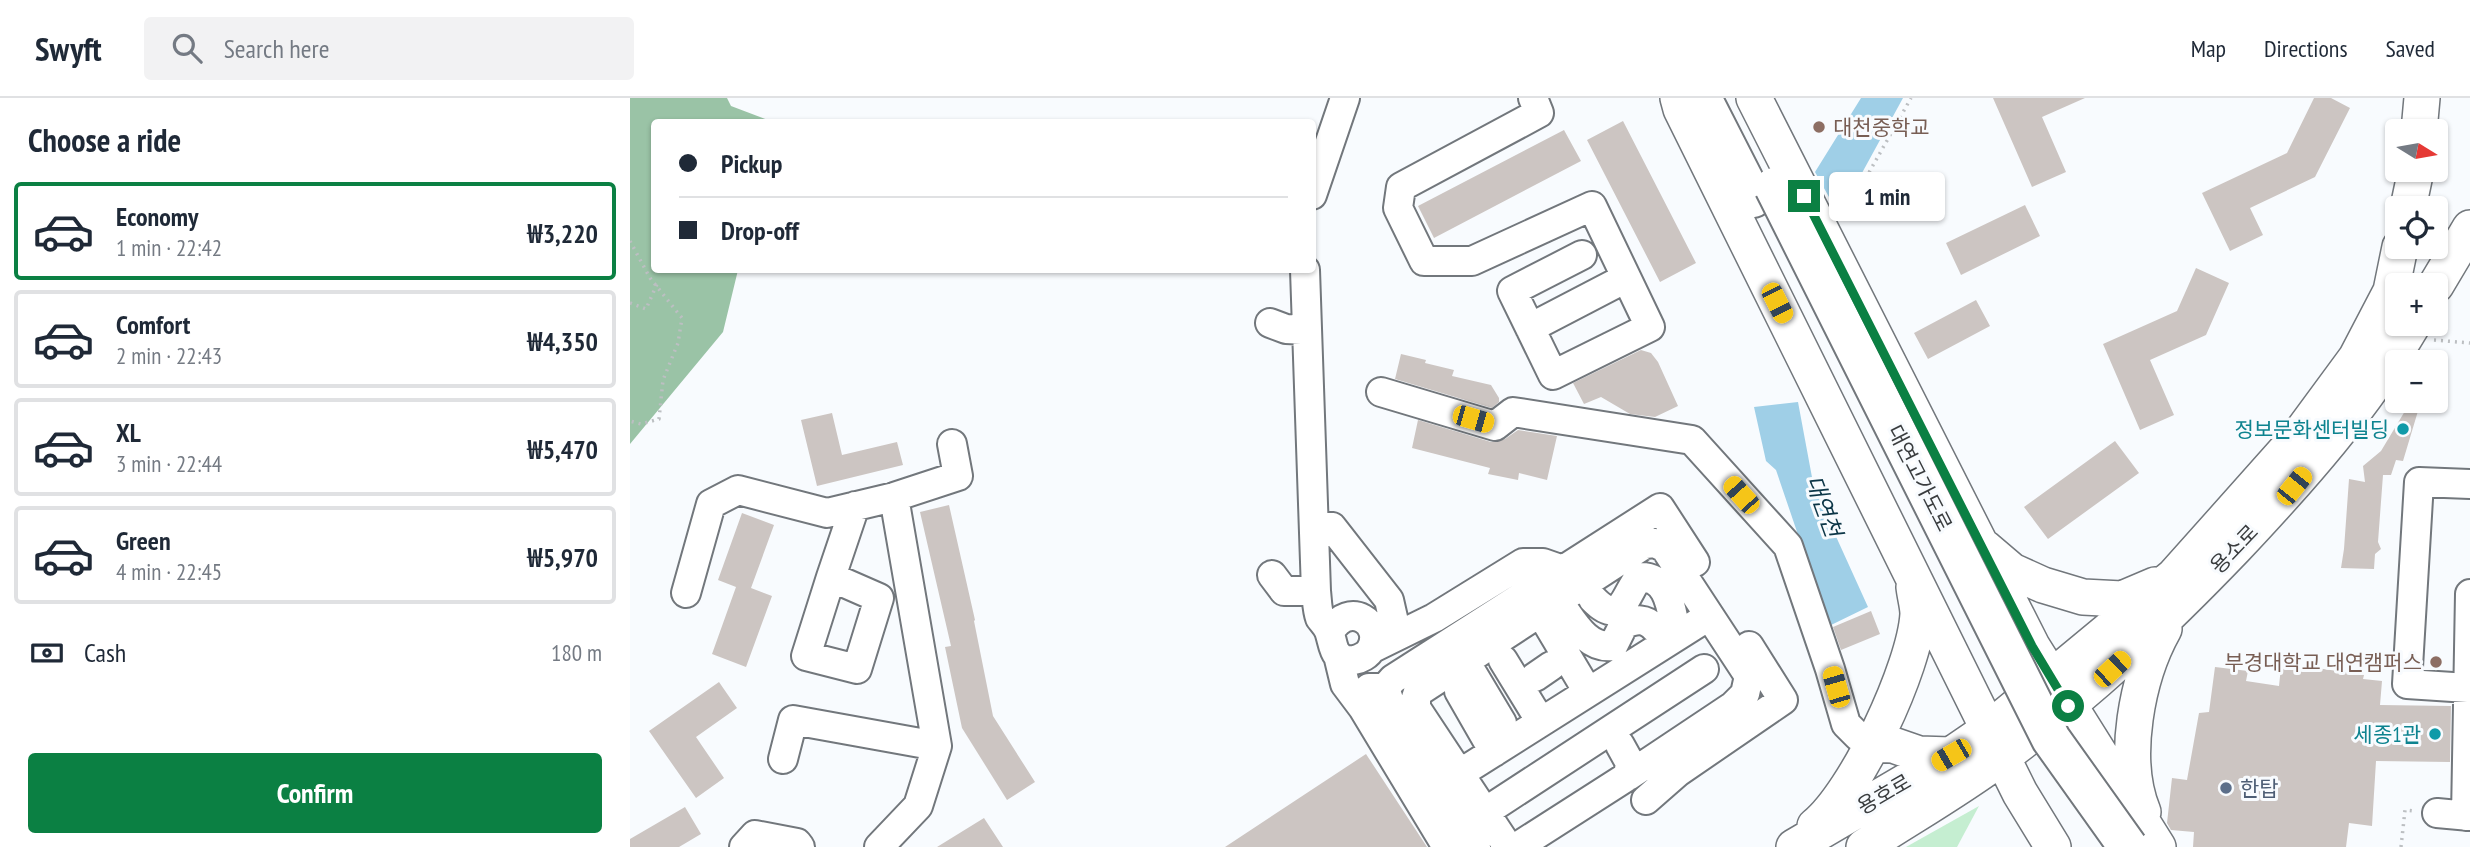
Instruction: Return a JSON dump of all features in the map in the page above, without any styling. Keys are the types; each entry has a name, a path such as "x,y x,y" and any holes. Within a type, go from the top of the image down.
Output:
{"highway":[{"name":"대연고가도로","path":"1702,98 1763,192 2051,740 2128,847"},
{"name":"대연고가도로","path":"1728,98 1763,192 2030,751 2098,847"}],"main road":[{"path":"1678,98 1681,109 1912,574 2005,736 2020,793 2053,847"},
{"path":"1754,98 1980,544 2060,693 2158,847"},
{"path":"2420,119 2422,98"},
{"path":"2443,273 2470,228"},
{"name":"용소로","path":"2005,736 2060,693 2174,576 2297,438 2356,358 2392,291 2398,259"},
{"name":"용소로","path":"2060,693 2092,688 2174,612 2294,486 2375,385 2406,336"},
{"path":"1980,544 2012,571 2043,585 2083,597 2122,599 2174,576"},
{"path":"1792,847 1829,815 1893,704 1918,614 1912,574"},
{"path":"2158,847 2139,802 2134,763 2134,730 2140,688 2154,647 2174,612"},
{"name":"용호로","path":"1792,847 1951,755 2005,736"},
{"name":"용호로","path":"1864,847 2005,736"},
{"path":"1872,744 1893,745 1919,754 1951,755"}],"lane":[{"path":"1316,183 1345,98"},
{"path":"1533,98 1539,113 1401,187 1398,208 1424,261 1472,261 1592,206 1650,327 1553,375 1512,291 1582,256"},
{"path":"1305,273 1316,591 1320,616 1361,640 1434,618 1523,563 1543,563 1563,570"},
{"path":"1530,328 1626,278"},
{"path":"1270,323 1286,329 1307,330"},
{"path":"1381,392 1496,425 1513,412 1692,440 1788,546 1846,724 1858,736 1872,744"},
{"path":"686,593 711,504 738,490 827,513 894,497 958,477 952,444"},
{"path":"2468,688 2407,684 2419,482 2470,484"},
{"path":"879,847 918,806 937,746 894,497"},
{"path":"831,577 855,506"},
{"path":"1370,695 1660,508 1783,700 1678,772 1646,800"},
{"path":"1314,525 1332,527 1390,600 1361,640 1370,695 1447,847"},
{"path":"1494,751 1503,687 1549,607 1645,544 1655,543 1665,548 1749,676 1745,694 1733,706 1517,847"},
{"path":"1272,575 1284,591 1316,591"},
{"path":"1593,599 1606,609 1614,610 1623,605 1630,587 1639,578 1647,577 1658,581 1666,593 1666,632"},
{"path":"2437,813 2468,816 2470,594"},
{"path":"1549,607 1591,643 1602,647 1613,646 1624,624 1637,619 1648,621 1666,632"},
{"path":"1549,607 1588,692"},
{"path":"1459,774 1588,692 1666,632 1709,616"},
{"path":"1465,661 1503,687"},
{"path":"1465,661 1503,687 1541,722"},
{"path":"1465,661 1418,692 1416,708 1508,847"},
{"path":"1485,812 1704,669"},
{"path":"1370,695 1390,703 1476,847"},
{"path":"783,759 793,720 937,746"},
{"path":"1620,745 1630,763 1628,776"},
{"path":"744,847 755,835 797,843 800,847"}],"path":[{"path":"1829,245 1911,98"},
{"path":"630,241 650,278 682,318 678,343 663,380 659,419 641,424 630,421"},
{"path":"630,303 646,309 657,284"},
{"path":"2401,847 2405,810 2437,813"}],"green space":[{"path":"630,98 727,98 731,106 765,119 651,119 651,273 737,273 723,332 630,444"},
{"path":"1979,806 1957,847 1906,847"}],"water":[{"path":"1861,98 1903,98 1839,215 1815,172"},
{"path":"1798,402 1814,488 1868,607 1829,626 1776,470 1766,461 1754,407"}],"building":[{"path":"1993,98 2085,98 2042,117 2066,172 2032,187"},
{"path":"2314,98 2331,98 2350,108 2315,177 2250,208 2263,235 2230,251 2202,193 2287,153"},
{"path":"1623,121 1696,263 1660,282 1587,140"},
{"path":"1564,130 1581,161 1434,238 1418,206"},
{"path":"2025,205 2040,236 1961,275 1946,243"},
{"path":"2196,268 2229,283 2206,335 2150,360 2174,415 2140,430 2103,344 2177,311"},
{"path":"1976,300 1990,326 1928,359 1914,333"},
{"path":"1641,350 1651,353 1658,362 1678,406 1655,417 1630,414 1601,397 1584,404 1573,383"},
{"path":"1401,354 1454,370 1452,376 1491,385 1499,402 1492,408 1395,379"},
{"path":"832,413 842,455 897,442 903,465 817,486 801,420"},
{"path":"2404,413 2417,413 2403,461 2396,460 2391,475 2383,475 2378,542 2381,549 2375,554 2374,569 2341,568 2349,479 2365,482 2363,466 2381,451"},
{"path":"1418,420 1491,442 1505,439 1518,430 1557,436 1547,480 1519,473 1518,480 1488,474 1490,468 1412,448"},
{"path":"2115,441 2139,473 2048,539 2024,507"},
{"path":"949,505 993,716 1035,782 1007,800 962,728 945,647 951,646 920,512"},
{"path":"742,513 774,525 751,588 772,596 746,667 712,654 736,587 718,580"},
{"path":"1871,611 1880,634 1841,650 1833,627"},
{"path":"2215,667 2248,671 2246,681 2279,686 2281,667 2317,668 2364,675 2363,679 2382,681 2380,705 2451,706 2450,762 2376,761 2372,826 2349,823 2346,847 2193,847 2194,832 2171,830 2167,823 2172,778 2187,780 2199,713 2209,712"},
{"path":"719,682 737,708 696,737 724,778 696,798 649,731"},
{"path":"1366,754 1427,847 1225,847"},
{"path":"685,807 701,834 679,847 630,847 630,839"},
{"path":"984,818 1003,847 937,847"}],"place":[{"name":"대천중학교","path":"1819,127"},
{"name":"정보문화센터빌딩","path":"2403,429"},
{"name":"부경대학교 대연캠퍼스","path":"2436,662"},
{"name":"세종1관","path":"2435,734"},
{"name":"한탑","path":"2226,788"}],"route":[{"path":"1804,196 2032,646 2068,706"}],"water label":[{"name":"대연천","path":"1824,506"}]}
